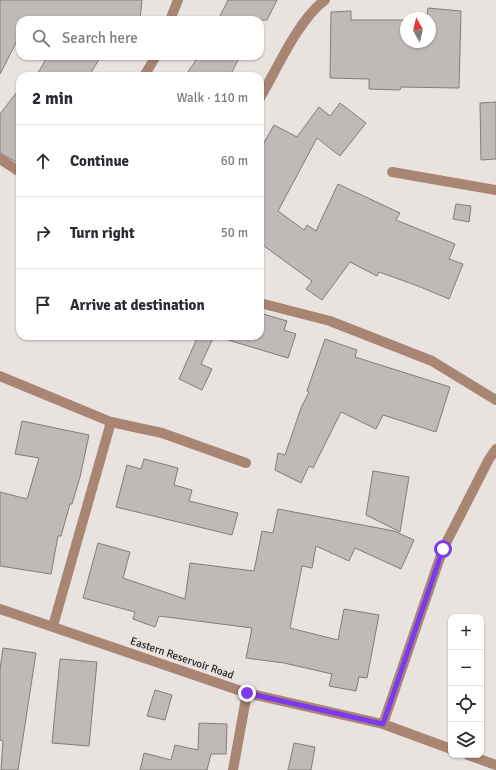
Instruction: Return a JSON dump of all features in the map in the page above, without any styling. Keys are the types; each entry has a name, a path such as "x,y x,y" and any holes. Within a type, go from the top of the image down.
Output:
{"street":[{"path":"172,16 178,0"},
{"path":"264,91 296,34 318,5 325,0"},
{"path":"146,72 154,60"},
{"path":"0,159 16,169"},
{"path":"392,172 496,190"},
{"path":"264,304 330,321 432,361 496,400"},
{"path":"0,376 111,422 162,433 246,463"},
{"path":"53,626 111,422"},
{"path":"383,724 443,549 489,459 496,449"},
{"name":"Eastern Reservoir Road","path":"0,609 247,693 383,724 448,748"},
{"path":"233,770 247,693"},
{"path":"476,758 496,765"}],"building":[{"path":"0,0 142,0 140,16 16,16 16,43 0,74"},
{"path":"228,0 277,0 267,20 264,20 264,16 220,16"},
{"path":"428,8 461,11 459,88 401,87 400,90 369,89 369,79 330,78 331,12 351,11 351,20 400,20 400,48 436,48 436,12 428,12"},
{"path":"46,60 99,60 91,72 38,72"},
{"path":"196,60 238,60 232,72 188,72"},
{"path":"16,93 16,162 0,153 0,114"},
{"path":"496,102 496,159 481,160 480,103"},
{"path":"340,103 366,123 340,156 317,138 278,211 304,230 307,225 316,231 338,184 400,213 396,220 455,244 449,259 463,264 449,299 379,272 377,276 350,262 322,300 306,289 312,281 264,246 264,143 274,125 297,137 319,107 330,116"},
{"path":"456,204 471,206 469,222 453,219"},
{"path":"264,314 287,321 284,330 296,334 288,358 228,340 264,340"},
{"path":"325,339 357,350 355,357 450,387 436,432 383,415 376,429 341,412 313,468 309,466 301,483 275,470 278,453 285,455 301,408 309,392 307,391"},
{"path":"196,340 212,340 201,364 212,369 202,390 179,379"},
{"path":"22,421 89,435 80,477 72,504 70,504 61,536 58,536 51,574 0,566 0,492 27,499 39,458 15,454"},
{"path":"144,459 178,468 174,485 192,490 189,501 238,513 232,535 116,507 127,465 141,469"},
{"path":"373,471 409,477 400,532 366,515"},
{"path":"278,509 394,531 414,540 401,569 355,548 349,561 316,546 312,568 302,566 290,628 338,640 344,609 379,615 367,678 359,677 356,691 329,686 332,674 284,663 246,658 252,628 159,616 155,627 133,619 135,612 83,598 98,543 130,552 123,578 185,599 190,563 254,571 262,531 273,533"},
{"path":"3,648 36,653 18,770 1,770 3,741 0,740 0,669"},
{"path":"60,659 97,662 89,746 52,743"},
{"path":"155,690 172,695 165,720 147,716"},
{"path":"199,723 227,724 226,754 211,754 207,770 140,770 144,753 171,760 175,745 198,750"},
{"path":"294,743 315,747 311,770 288,770"}],"route":[{"path":"247,693 383,724 443,549"}]}
